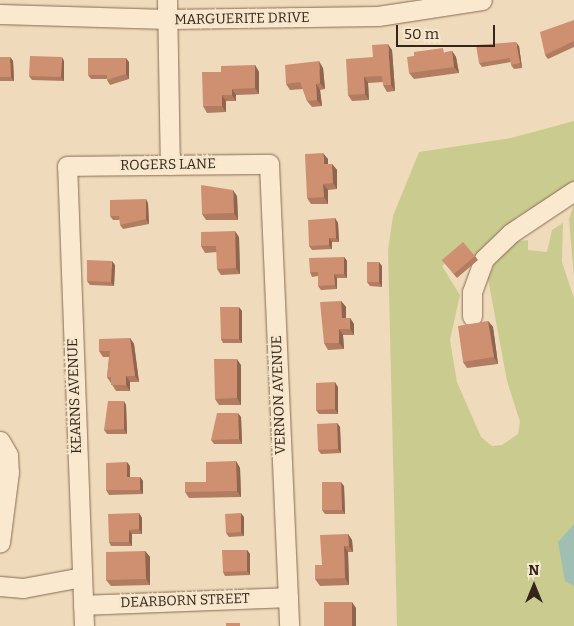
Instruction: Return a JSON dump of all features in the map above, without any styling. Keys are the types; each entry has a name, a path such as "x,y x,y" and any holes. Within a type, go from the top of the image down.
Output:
{"street":[{"path":"167,0 170,165"},
{"name":"MARGUERITE DRIVE","path":"0,14 167,19 378,16 482,0"},
{"name":"ROGERS LANE","path":"67,166 269,164"},
{"name":"VERNON AVENUE","path":"269,164 289,626"},
{"name":"KEARNS AVENUE","path":"67,166 84,626"},
{"path":"472,316 472,292 484,259 511,233 574,190"},
{"path":"0,440 8,456 9,472 0,542"},
{"path":"0,586 23,588 82,577"},
{"name":"DEARBORN STREET","path":"83,605 288,597"}],"green space":[{"path":"574,121 574,184 517,217 478,260 466,246 442,266 460,295 450,340 457,382 481,437 492,446 502,445 518,434 520,422 507,381 488,279 500,251 511,242 528,240 528,250 547,252 552,230 563,223 562,262 574,298 574,626 397,626 388,250 393,216 419,152 511,138"},
{"path":"574,204 574,277 569,219"}],"shaded area":[{"path":"574,524 574,586 565,581 558,542"}],"building":[{"path":"574,20 574,41 545,55 540,32"},
{"path":"516,42 520,63 511,65 510,58 479,63 476,45"},
{"path":"388,44 391,85 383,85 382,76 364,77 365,94 348,95 346,59 373,57 372,45"},
{"path":"443,48 444,53 452,51 454,67 409,73 407,57 414,56 414,52"},
{"path":"30,56 62,57 61,77 29,76"},
{"path":"0,57 10,57 11,77 0,77"},
{"path":"88,58 126,58 126,74 107,80 107,75 88,75"},
{"path":"319,61 320,83 316,84 317,100 307,101 300,82 286,84 285,65"},
{"path":"255,65 255,88 232,89 232,95 222,95 222,106 203,106 202,72 221,72 221,66"},
{"path":"323,153 324,164 332,164 333,183 323,184 324,197 307,198 305,154"},
{"path":"201,185 233,190 234,213 202,214"},
{"path":"146,199 146,219 120,225 119,216 110,216 110,200"},
{"path":"335,218 336,238 329,238 329,245 309,246 308,220"},
{"path":"235,231 236,268 217,269 216,246 201,246 201,232"},
{"path":"463,242 475,256 454,274 442,260"},
{"path":"344,257 344,274 334,274 335,285 318,286 318,272 310,272 309,258"},
{"path":"87,260 112,261 111,282 87,281"},
{"path":"367,262 379,262 379,282 367,282"},
{"path":"341,301 342,318 350,318 350,329 339,329 339,343 324,343 320,302"},
{"path":"220,307 239,307 239,339 221,339"},
{"path":"488,321 494,357 463,362 458,326"},
{"path":"130,338 135,376 126,376 126,385 111,385 111,377 107,377 110,351 99,351 99,339"},
{"path":"214,359 237,359 237,398 215,399"},
{"path":"335,382 335,409 316,410 316,383"},
{"path":"108,401 124,401 124,429 104,430"},
{"path":"217,413 238,413 239,439 211,440"},
{"path":"337,423 338,449 318,450 317,424"},
{"path":"236,461 237,491 185,492 185,482 206,482 206,462"},
{"path":"127,462 127,477 140,477 140,490 106,490 106,463"},
{"path":"322,482 341,482 342,510 322,510"},
{"path":"139,513 139,529 129,530 129,542 109,542 108,514"},
{"path":"241,513 241,532 226,533 225,514"},
{"path":"348,534 349,546 344,546 345,578 315,579 315,565 322,565 320,535"},
{"path":"222,550 247,550 247,571 223,572"},
{"path":"145,551 146,579 106,580 106,552"},
{"path":"324,602 352,602 352,626 324,626"},
{"path":"226,623 240,623 240,626 226,626"}]}
